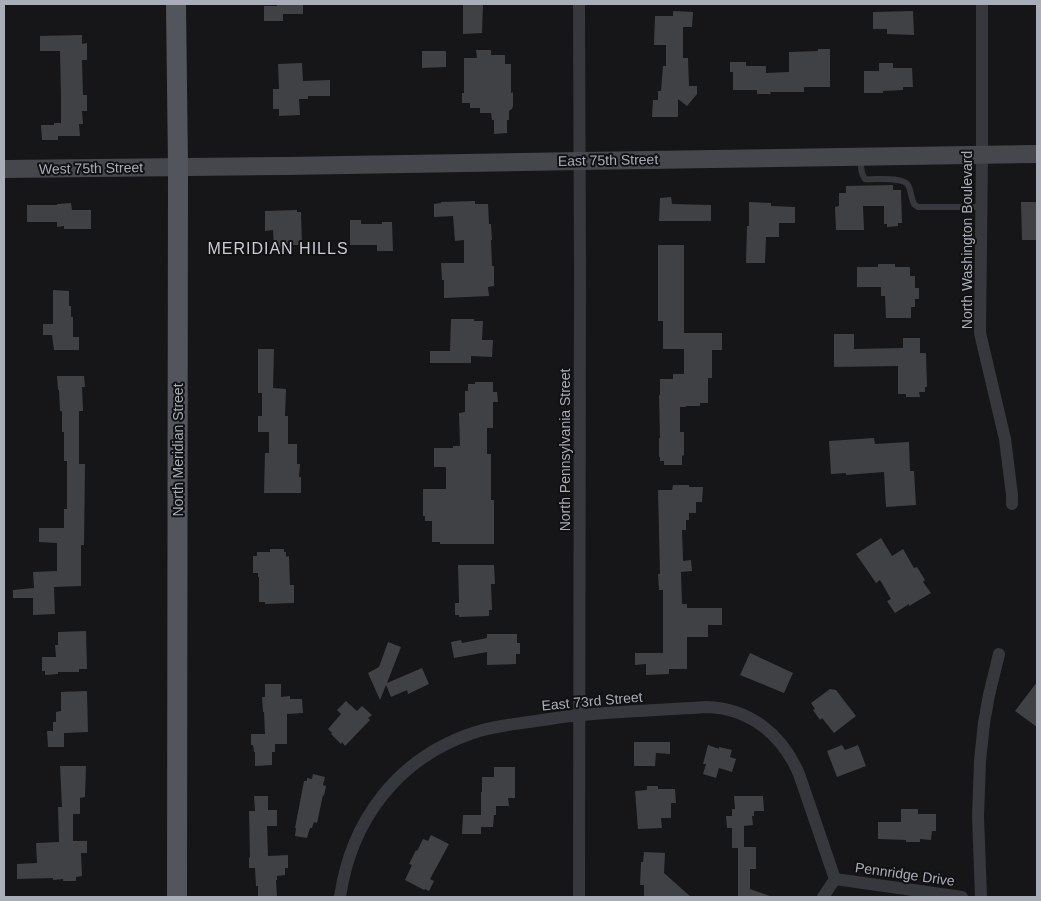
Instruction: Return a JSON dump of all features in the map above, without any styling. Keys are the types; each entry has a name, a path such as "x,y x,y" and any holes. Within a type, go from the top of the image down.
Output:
{"main road":[{"name":"North Meridian Street","path":"176,4 178,167 177,897"}],"street":[{"name":"North Pennsylvania Street","path":"579,4 579,897"},
{"name":"North Washington Boulevard","path":"982,4 980,333 1005,439 1012,504"},
{"name":"East 75th Street","path":"178,167 1037,154"},
{"name":"West 75th Street","path":"4,169 178,167"},
{"path":"981,897 978,816 980,761 985,714 999,654"},
{"name":"East 73rd Street","path":"340,897 347,862 361,829 373,809 387,790 406,771 443,746 474,732 579,715 714,708 735,712 757,722 784,747 796,766 835,879"},
{"name":"Pennridge Drive","path":"823,897 835,879 962,897"}],"lane":[{"path":"861,156 861,171 864,179 899,180 904,182 909,186 914,204 918,207 982,207"}],"building":[{"path":"277,4 303,4 303,14 283,14 283,21 264,21 264,6 277,6"},
{"path":"463,4 483,4 482,33 463,34"},
{"path":"673,11 693,12 692,27 683,27 683,58 688,58 689,86 697,86 697,94 687,106 678,99 678,117 652,117 653,100 658,100 658,91 661,91 663,66 666,66 666,45 654,45 655,16 673,16"},
{"path":"913,11 914,35 887,34 887,29 873,29 873,12"},
{"path":"82,35 82,44 87,43 87,60 82,60 83,95 87,95 87,111 82,111 83,124 79,124 80,136 58,136 58,140 42,140 41,125 61,123 61,96 60,51 40,51 40,36"},
{"path":"818,49 830,49 830,87 804,87 804,92 770,92 771,94 757,94 757,90 733,90 733,72 730,72 730,62 746,62 746,66 766,66 766,73 789,72 789,52 818,51"},
{"path":"476,50 491,50 491,55 505,55 505,64 511,64 513,106 509,111 509,120 507,120 507,133 494,134 494,120 492,120 491,113 480,113 480,108 470,108 470,103 462,103 462,93 464,93 464,58 477,58"},
{"path":"422,51 446,51 446,67 422,68"},
{"path":"302,63 303,81 330,80 330,96 308,96 308,99 299,99 300,115 279,116 279,109 273,109 273,89 279,89 278,64"},
{"path":"879,63 893,63 893,68 912,68 913,87 903,87 903,90 883,91 883,93 864,93 864,71 879,71"},
{"path":"893,185 893,190 901,190 902,223 898,223 898,226 887,227 887,224 884,224 884,206 863,206 864,230 836,230 835,207 839,206 839,193 846,193 846,186"},
{"path":"671,197 672,204 711,205 711,221 659,221 660,198"},
{"path":"475,201 475,204 488,204 489,224 491,224 494,286 488,287 489,296 444,298 444,280 442,280 441,263 464,263 464,240 455,241 453,216 434,217 434,204"},
{"path":"749,202 771,203 771,206 795,207 795,223 779,223 779,237 766,237 765,263 746,263"},
{"path":"1021,202 1037,202 1037,240 1022,240"},
{"path":"71,203 72,210 91,210 91,229 64,229 64,226 57,227 57,222 27,222 27,205"},
{"path":"297,210 297,212 301,212 302,245 287,245 287,249 274,249 273,230 265,231 265,211"},
{"path":"350,220 361,220 361,224 392,222 393,251 377,251 377,245 350,245"},
{"path":"658,245 684,245 684,333 722,333 722,350 712,350 712,378 708,378 708,403 700,403 700,406 680,407 680,432 684,432 682,465 664,465 664,461 660,461 659,457 660,379 673,379 673,374 684,374 684,349 663,349 663,321 658,321"},
{"path":"878,264 895,264 895,267 910,267 910,276 915,276 915,288 919,288 919,299 915,299 915,307 911,307 911,318 886,318 885,296 881,296 881,287 857,287 857,267 878,267"},
{"path":"53,290 69,291 69,306 71,306 71,317 73,317 73,337 79,337 79,350 54,350 52,335 43,335 43,324 53,324"},
{"path":"451,319 483,321 482,340 493,340 492,357 471,356 471,363 430,363 430,351 450,351"},
{"path":"834,334 854,334 854,349 903,348 903,338 920,338 920,353 926,353 927,387 925,387 925,392 919,392 920,397 906,397 906,394 898,394 898,366 834,367"},
{"path":"258,349 274,349 273,388 286,389 285,416 288,416 288,444 297,444 297,464 300,464 301,493 264,493 265,453 269,453 269,432 258,432 258,416 262,416 262,393 258,393"},
{"path":"57,376 84,376 85,387 82,387 83,411 79,411 79,464 85,464 84,545 81,545 81,586 54,587 55,614 33,615 33,598 13,598 13,590 34,588 33,572 57,571 57,543 39,542 39,528 64,528 64,509 67,509 67,461 64,461 64,432 62,432 62,411 60,411"},
{"path":"475,382 493,382 493,392 497,392 498,402 493,402 493,428 487,428 487,454 491,454 491,500 494,500 494,544 440,544 440,542 432,542 432,521 425,521 425,516 423,516 423,489 446,489 446,467 434,467 434,448 460,446 459,413 465,412 465,391 468,391 468,384 475,384"},
{"path":"874,438 875,444 909,442 910,471 914,471 916,505 886,507 884,472 846,475 846,473 831,474 829,441"},
{"path":"673,485 703,487 702,502 696,502 696,513 689,513 689,520 686,520 686,530 682,530 683,561 691,560 692,571 681,572 682,604 687,604 687,608 722,608 722,625 708,625 708,637 687,637 687,669 669,669 669,674 646,675 646,664 635,665 635,653 663,653 663,590 659,590 658,574 660,574 658,490 672,490"},
{"path":"881,538 892,556 903,549 914,568 917,567 925,580 923,582 931,593 895,613 887,601 891,599 880,580 876,583 856,554"},
{"path":"270,549 284,549 286,557 289,556 290,585 294,585 294,603 265,604 265,602 259,602 259,577 258,573 253,573 253,556 257,556 257,552 270,552"},
{"path":"458,565 494,565 495,584 491,584 492,610 489,610 489,616 459,617 459,615 455,615 455,603 459,603"},
{"path":"86,631 87,669 79,669 79,672 58,672 58,674 45,675 45,671 42,671 42,657 56,657 55,645 58,645 58,632"},
{"path":"487,634 517,634 517,643 520,643 520,654 516,654 516,664 487,665 487,652 454,658 451,642 461,640 462,643 487,638"},
{"path":"388,642 401,647 387,683 422,668 429,684 408,694 407,690 391,697 386,685 380,700 368,673 379,667"},
{"path":"750,653 793,673 784,693 740,675"},
{"path":"1037,682 1037,727 1015,711"},
{"path":"265,684 281,684 281,697 290,696 290,699 302,699 303,713 287,714 287,744 275,744 275,752 272,752 272,765 255,766 255,752 253,745 251,745 251,734 265,734 262,697 265,697"},
{"path":"830,689 836,690 856,716 834,733 822,718 820,720 813,710 815,709 811,703"},
{"path":"87,691 88,732 64,733 64,747 48,747 47,731 53,731 53,722 56,722 56,712 61,711 61,692"},
{"path":"346,701 357,711 362,706 372,715 368,718 370,720 345,746 328,729 341,714 337,710"},
{"path":"634,742 670,742 670,754 656,753 655,766 634,766"},
{"path":"708,745 719,749 719,747 732,750 730,757 736,759 732,772 719,768 716,778 703,774 706,764 703,764"},
{"path":"842,745 845,750 858,745 866,766 837,777 827,751"},
{"path":"60,766 86,766 85,797 80,798 80,814 73,814 73,841 87,841 87,853 81,853 82,876 76,877 76,881 53,880 53,878 17,879 17,864 37,863 36,843 59,842 58,807 62,807"},
{"path":"494,767 515,767 515,798 508,798 509,806 496,806 493,827 481,827 481,834 462,834 463,815 481,815 482,777 494,777"},
{"path":"313,774 325,777 323,785 326,786 317,823 314,822 312,828 310,828 307,838 295,836 304,781 307,781 307,778 312,779"},
{"path":"647,786 658,786 658,789 675,789 676,803 671,803 671,818 661,818 662,828 638,829 635,791 647,790"},
{"path":"254,796 268,796 268,810 277,810 277,826 267,826 268,856 288,855 288,868 285,868 285,875 277,876 277,897 258,897 255,868 249,868 249,811 255,811"},
{"path":"734,796 763,796 764,811 754,811 754,816 752,816 753,825 744,826 744,847 756,847 756,869 750,869 750,889 770,897 738,897 738,848 732,848 732,828 727,828 726,816 732,816 732,809 735,809"},
{"path":"901,809 918,809 918,814 936,814 936,831 932,831 931,840 920,839 920,842 906,842 906,840 878,839 878,822 901,822"},
{"path":"431,835 449,844 430,879 434,881 429,891 405,880 412,865 409,864 416,850 423,839 428,841"},
{"path":"644,852 665,853 664,873 691,897 644,897 644,885 640,885 641,862 643,862"}],"district":[{"name":"MERIDIAN HILLS","path":"278,248"}]}
